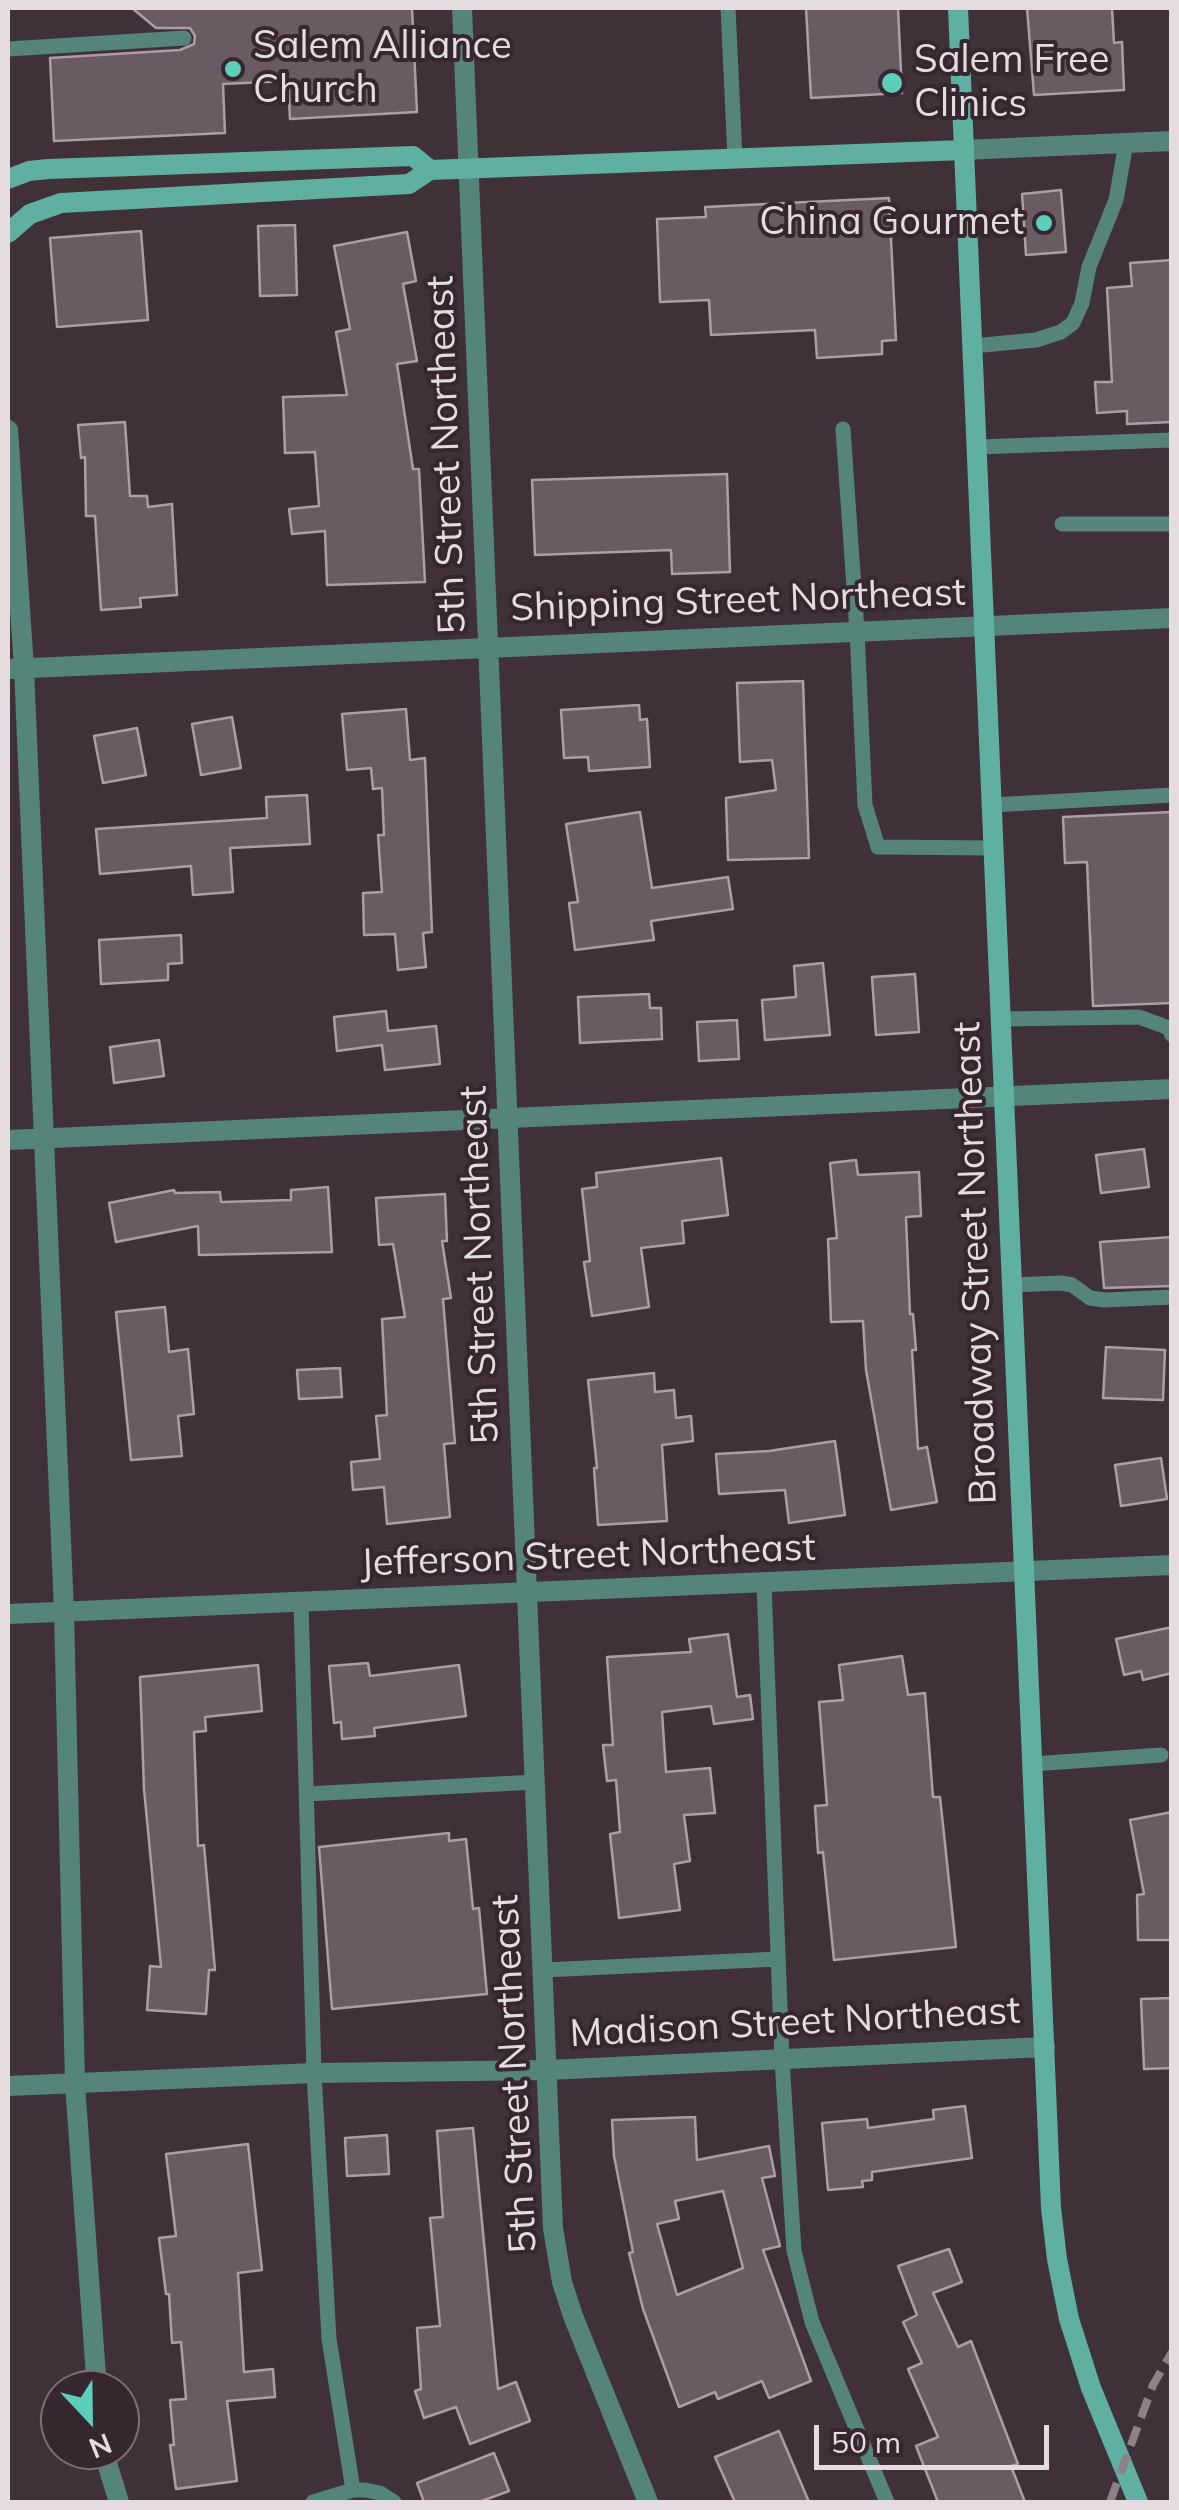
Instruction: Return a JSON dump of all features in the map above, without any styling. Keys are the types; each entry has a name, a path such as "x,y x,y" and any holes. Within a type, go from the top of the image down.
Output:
{"main road":[{"name":"Broadway Street Northeast","path":"958,8 1051,2208 1069,2319 1090,2388 1138,2502"},
{"path":"8,234 30,214 61,203 409,184 430,170 963,150"},
{"path":"8,178 48,169 414,156 430,170"}],"street":[{"name":"5th Street Northeast","path":"462,8 554,2228 562,2282 648,2502"},
{"path":"963,150 1172,141"},
{"path":"8,430 16,668 43,1138 64,1612 76,2084 96,2370"},
{"name":"Shipping Street Northeast","path":"16,668 1172,618"},
{"path":"8,1140 1172,1088"},
{"name":"Jefferson Street Northeast","path":"8,1614 1172,1565"},
{"name":"Madison Street Northeast","path":"8,2086 314,2072 548,2070 1045,2047"},
{"path":"110,2470 119,2502"}],"lane":[{"path":"728,8 735,158"},
{"path":"8,50 184,38"},
{"path":"972,346 1036,340 1074,323 1089,267 1116,200 1126,143"},
{"path":"843,428 865,805 878,847 994,848"},
{"path":"976,446 1172,440"},
{"path":"1062,524 1172,524"},
{"path":"992,804 1172,795"},
{"path":"1001,1019 1139,1017 1168,1028 1172,1035"},
{"path":"1012,1286 1061,1282 1090,1298 1105,1300 1172,1297"},
{"path":"764,1584 782,2060 794,2251 812,2322 887,2502"},
{"path":"301,1602 314,2072 329,2339 353,2490"},
{"path":"1032,1764 1161,1755"},
{"path":"306,1794 536,1782"},
{"path":"544,1970 778,1960"},
{"path":"313,2502 353,2490 380,2493 394,2502"}],"building":[{"name":"Salem Alliance Church","path":"132,8 412,8 417,112 290,119 288,81 223,84 225,133 54,141 50,58 180,50 194,44 190,28 156,28"},
{"path":"806,8 898,8 902,93 811,98"},
{"path":"1027,8 1112,8 1114,43 1122,42 1124,90 1034,95"},
{"name":"China Gourmet","path":"1061,190 1066,252 1026,255 1022,194"},
{"path":"889,198 896,340 882,341 882,354 817,358 815,330 711,335 709,300 660,302 657,219 706,217 705,207"},
{"path":"295,225 297,295 260,296 258,226"},
{"path":"141,231 148,320 57,327 50,238"},
{"path":"407,232 416,281 403,284 417,361 397,364 413,469 419,469 425,582 327,585 325,531 292,534 289,509 319,506 315,452 285,453 283,397 347,395 336,332 350,329 334,246"},
{"path":"1172,260 1172,422 1127,424 1127,411 1097,413 1095,382 1112,382 1107,288 1132,286 1130,263"},
{"path":"125,422 130,496 147,496 148,507 172,504 177,595 140,598 141,607 101,610 95,516 86,516 85,457 81,458 78,425"},
{"path":"727,474 730,572 672,574 671,550 535,555 532,480"},
{"path":"803,681 809,858 728,860 726,798 776,790 772,760 740,762 737,683"},
{"path":"639,705 640,720 647,719 650,767 589,771 588,757 564,758 561,710"},
{"path":"406,709 410,760 425,758 432,932 423,933 426,967 398,970 395,934 364,935 363,893 382,892 378,835 384,835 382,788 373,789 371,768 347,770 342,714"},
{"path":"232,717 241,768 201,775 192,724"},
{"path":"137,728 146,775 103,783 94,736"},
{"path":"307,795 310,844 230,848 233,892 193,895 191,866 100,874 96,829 267,818 266,797"},
{"path":"640,812 652,888 728,877 733,909 651,921 654,940 575,950 569,903 578,902 566,824"},
{"path":"1172,812 1172,1003 1093,1006 1087,862 1065,863 1063,817"},
{"path":"181,935 182,963 168,964 168,980 101,984 99,940"},
{"path":"823,963 830,1035 765,1040 762,1000 796,997 794,966"},
{"path":"915,974 919,1032 876,1035 872,977"},
{"path":"649,994 650,1008 661,1008 662,1039 580,1043 578,997"},
{"path":"386,1011 388,1031 436,1026 440,1064 385,1070 382,1045 337,1051 334,1017"},
{"path":"737,1020 739,1059 699,1061 697,1022"},
{"path":"159,1040 164,1076 114,1083 110,1047"},
{"path":"1144,1149 1149,1187 1101,1193 1096,1155"},
{"path":"721,1158 728,1215 682,1221 684,1243 641,1248 649,1307 592,1316 584,1262 590,1261 582,1189 597,1187 596,1173"},
{"path":"856,1160 858,1175 919,1172 921,1216 906,1217 910,1314 916,1350 912,1350 918,1449 927,1447 937,1502 891,1510 866,1370 863,1321 831,1322 828,1239 837,1238 830,1163"},
{"path":"328,1187 332,1252 199,1255 198,1226 116,1242 109,1203 174,1190 220,1192 221,1202 291,1200 291,1190"},
{"path":"445,1194 447,1241 442,1241 451,1298 443,1299 455,1443 444,1444 450,1517 387,1524 384,1487 353,1490 351,1462 380,1459 376,1416 387,1415 382,1319 405,1317 393,1244 379,1245 376,1198"},
{"path":"1172,1237 1172,1286 1104,1288 1100,1242"},
{"path":"165,1307 169,1352 188,1349 194,1414 178,1416 182,1456 131,1460 116,1312"},
{"path":"1106,1347 1165,1350 1163,1400 1103,1398"},
{"path":"340,1368 342,1397 299,1399 297,1370"},
{"path":"654,1373 655,1392 674,1390 676,1418 691,1416 693,1441 662,1445 667,1521 598,1525 588,1380"},
{"path":"835,1441 845,1515 789,1523 785,1490 719,1494 716,1454"},
{"path":"1161,1458 1167,1499 1121,1506 1115,1465"},
{"path":"1172,1627 1172,1673 1143,1680 1141,1671 1124,1675 1116,1639"},
{"path":"728,1634 737,1697 750,1695 753,1719 714,1724 711,1706 662,1712 666,1772 710,1768 715,1813 684,1815 690,1861 674,1864 680,1910 619,1918 610,1834 620,1832 616,1780 607,1781 603,1745 613,1745 607,1657 691,1652 689,1639"},
{"path":"902,1656 908,1695 925,1693 933,1797 940,1797 956,1947 834,1960 815,1806 827,1805 819,1702 843,1700 839,1665"},
{"path":"368,1663 370,1676 459,1665 466,1716 374,1728 375,1736 342,1739 341,1722 334,1723 329,1666"},
{"path":"258,1665 262,1711 205,1717 206,1731 194,1732 198,1846 204,1845 215,1970 209,1970 206,2014 147,2010 150,1966 161,1967 144,1789 140,1677"},
{"path":"1172,1812 1172,1940 1138,1940 1137,1895 1144,1894 1130,1820"},
{"path":"449,1833 449,1841 466,1839 473,1909 479,1908 487,1994 332,2009 319,1847"},
{"path":"1172,1998 1172,2068 1144,2069 1141,1999"},
{"path":"965,2106 972,2158 872,2172 872,2180 862,2181 863,2187 828,2190 822,2123 867,2119 868,2128 934,2119 933,2110"},
{"path":"695,2117 697,2160 769,2146 775,2176 762,2178 780,2246 763,2250 811,2381 769,2398 762,2381 718,2399 715,2392 679,2407 643,2309 629,2253 633,2252 614,2156 612,2120","holes":["723,2191 743,2268 677,2295 657,2224 679,2219 675,2201"]},
{"path":"473,2128 498,2389 516,2382 530,2421 470,2444 456,2407 424,2418 415,2391 421,2389 417,2328 440,2326 430,2218 443,2217 437,2131"},
{"path":"387,2135 389,2174 347,2176 345,2138"},
{"path":"248,2144 262,2270 238,2273 244,2372 273,2369 275,2397 227,2401 237,2481 176,2489 170,2445 174,2445 170,2400 186,2399 181,2342 172,2343 169,2294 159,2238 176,2236 166,2154"},
{"path":"949,2249 962,2282 933,2293 958,2347 971,2341 1018,2464 1011,2466 1025,2502 938,2502 916,2446 938,2437 908,2369 922,2363 903,2322 917,2315 898,2266"},
{"path":"779,2431 809,2502 735,2502 715,2457"},
{"path":"494,2453 509,2491 479,2502 424,2502 417,2483"}],"railway":[{"path":"1110,2502 1153,2385 1172,2352"}],"place":[{"name":"Salem Alliance Church","path":"233,69"},
{"name":"Salem Free Clinics","path":"892,83"},
{"name":"China Gourmet","path":"1044,223"}]}
